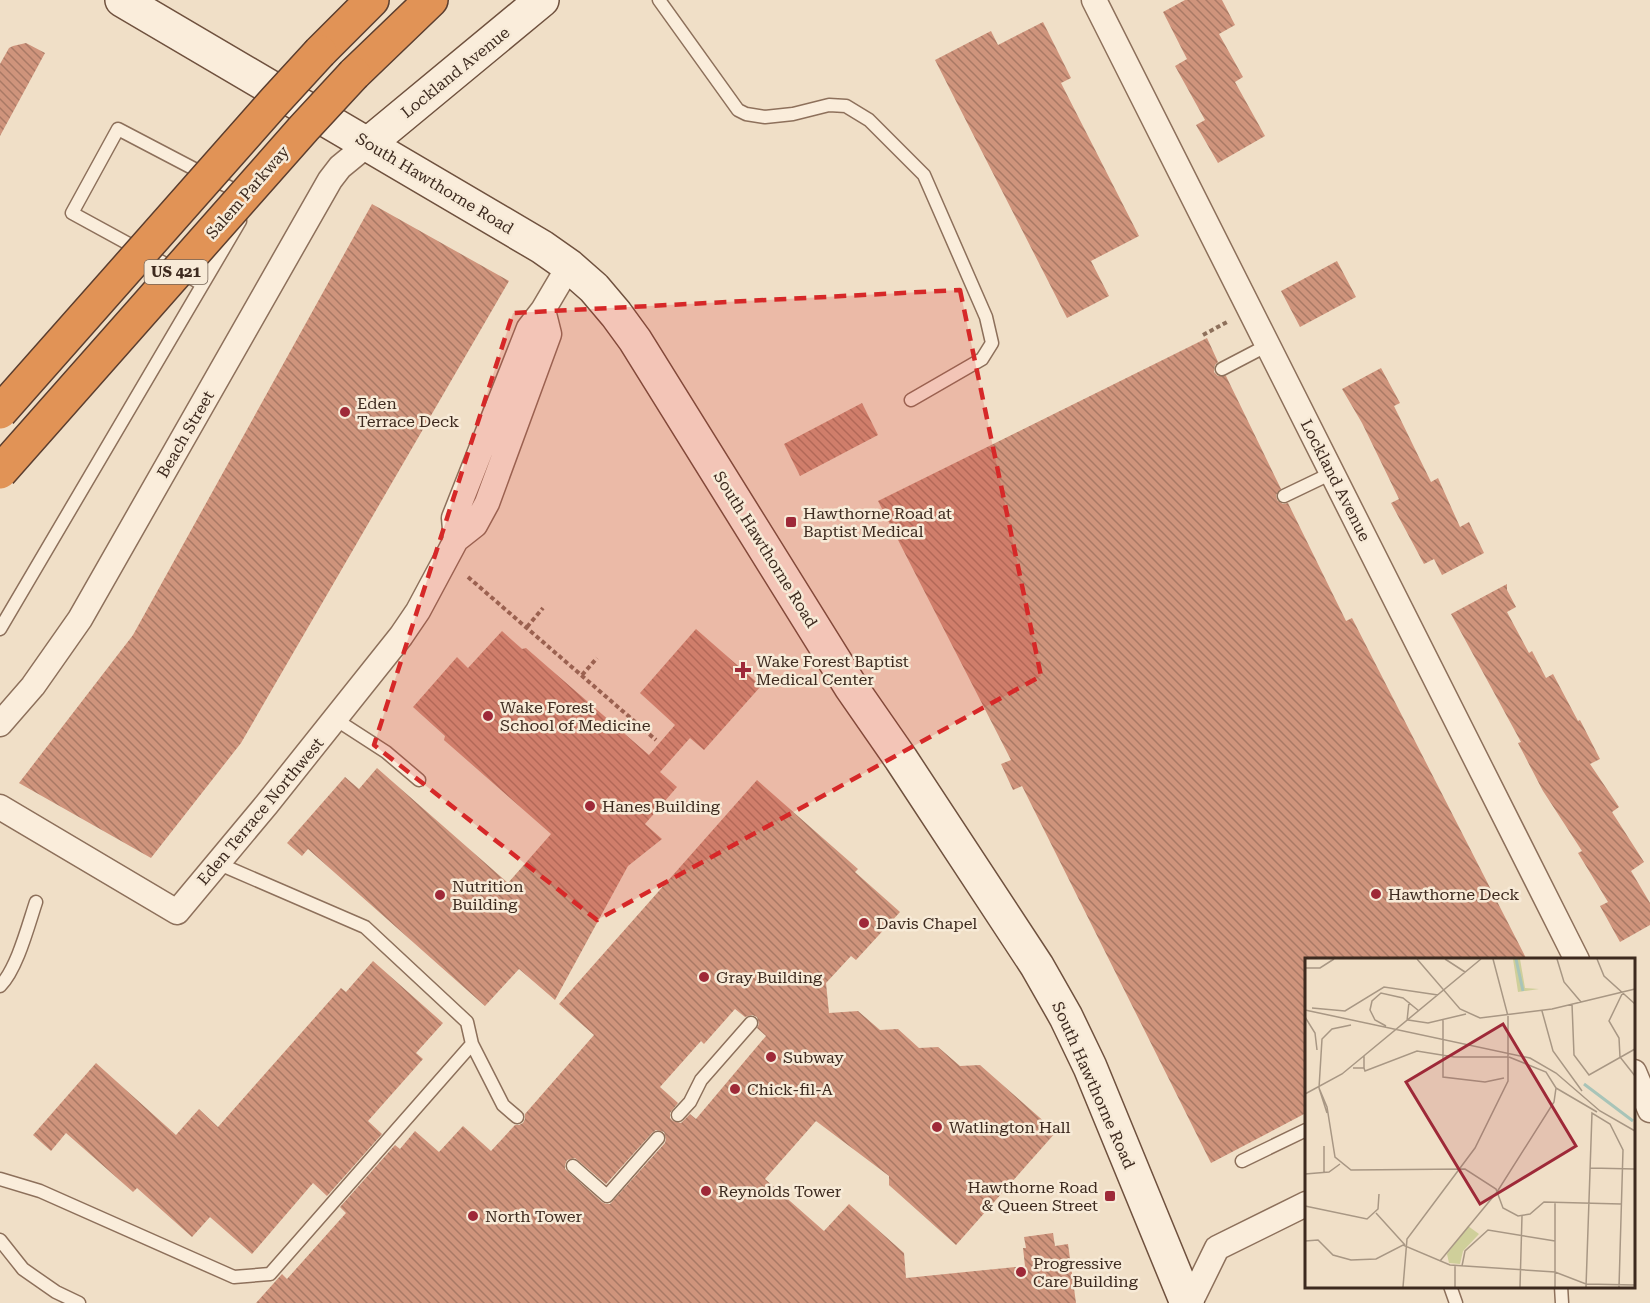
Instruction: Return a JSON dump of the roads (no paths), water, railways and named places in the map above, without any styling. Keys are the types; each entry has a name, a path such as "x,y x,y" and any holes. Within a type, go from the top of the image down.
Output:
{"highway":[{"name":"US 421","path":"0,412 267,110 372,0"},
{"name":"Salem Parkway","path":"0,472 304,128 354,74 430,0"}],"main road":[{"name":"South Hawthorne Road","path":"122,0 542,247 594,288 616,314 635,340 851,687 1037,966 1066,1017 1090,1068 1188,1303"},
{"name":"Lockland Avenue","path":"368,144 542,0"}],"street":[{"name":"Lockland Avenue","path":"1094,0 1576,958"},
{"name":"Beach Street","path":"0,724 33,686 80,619 330,180 340,167 368,144"},
{"name":"Eden Terrace Northwest","path":"0,807 177,912 407,628 456,540 475,525 487,503 549,334 543,310 569,266"},
{"path":"1635,1066 1650,1069"},
{"path":"1635,1074 1650,1110"},
{"path":"1188,1303 1217,1248 1305,1204"}],"lane":[{"path":"659,0 738,110 746,114 765,117 793,114 829,105 846,106 869,120 924,175 986,317 992,343 982,359 911,400"},
{"path":"0,629 252,200 118,129 72,213 202,284"},
{"path":"1222,369 1268,345"},
{"path":"1284,496 1332,473"},
{"path":"335,719 386,752 419,780"},
{"path":"217,863 365,927 467,1022 472,1044 503,1105 517,1117"},
{"path":"0,986 15,961 36,902"},
{"path":"678,1115 690,1102 701,1080 751,1023"},
{"path":"0,1179 40,1191 234,1277 270,1274 472,1044"},
{"path":"1242,1161 1305,1130"},
{"path":"573,1166 607,1196 658,1138"},
{"path":"0,1240 23,1269 56,1292 79,1303"},
{"path":"1450,1288 1456,1303"},
{"path":"1561,1288 1562,1303"}],"place":[{"name":"Eden Terrace Deck","path":"345,412"},
{"name":"Hawthorne Road at Baptist Medical","path":"791,522"},
{"name":"Wake Forest Baptist Medical Center","path":"743,670"},
{"name":"Wake Forest School of Medicine","path":"488,716"},
{"name":"Hanes Building","path":"590,806"},
{"name":"Hawthorne Deck","path":"1376,894"},
{"name":"Nutrition Building","path":"440,895"},
{"name":"Davis Chapel","path":"864,923"},
{"name":"Gray Building","path":"704,977"},
{"name":"Subway","path":"771,1057"},
{"name":"Chick-fil-A","path":"735,1089"},
{"name":"Watlington Hall","path":"937,1127"},
{"name":"Reynolds Tower","path":"706,1191"},
{"name":"Hawthorne Road & Queen Street","path":"1110,1196"},
{"name":"North Tower","path":"473,1216"},
{"name":"Progressive Care Building","path":"1021,1272"}]}
